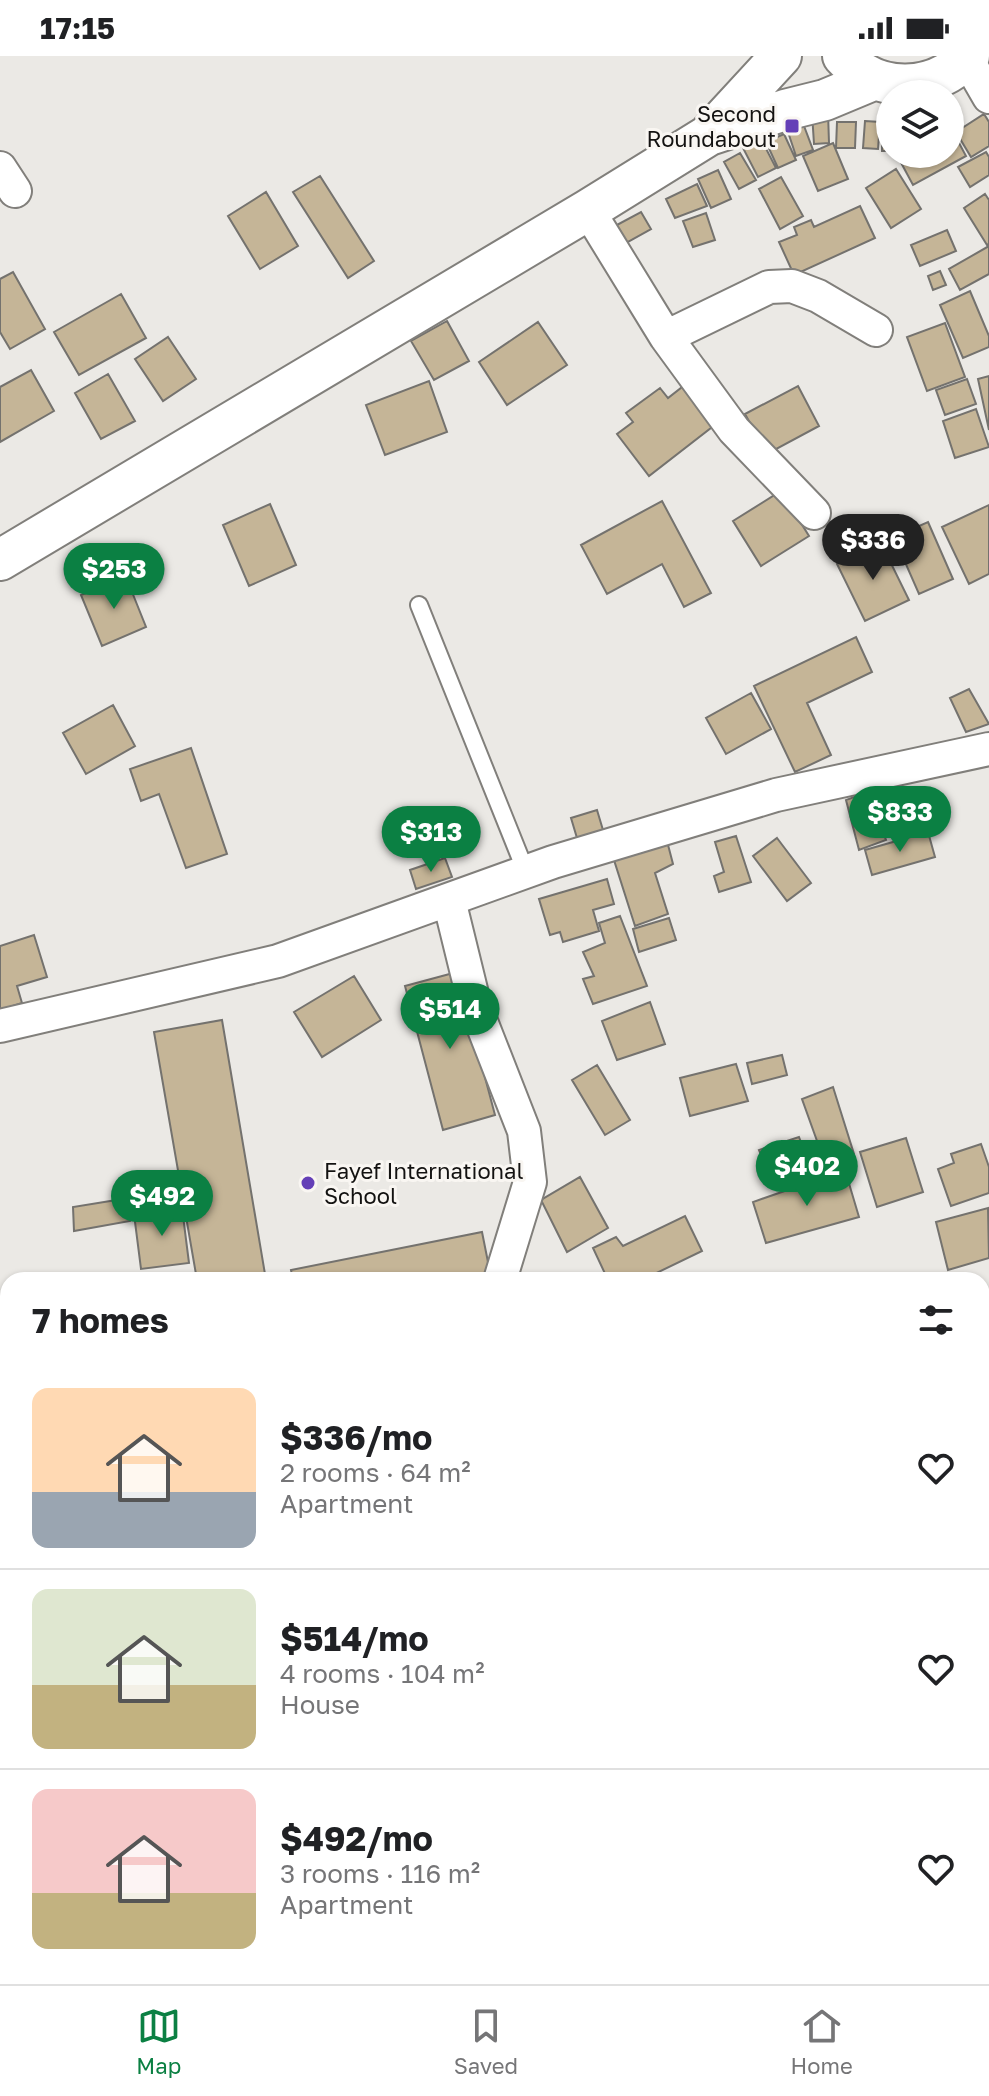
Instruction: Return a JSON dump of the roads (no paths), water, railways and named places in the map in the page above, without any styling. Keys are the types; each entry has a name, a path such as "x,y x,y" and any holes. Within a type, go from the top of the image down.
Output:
{"street":[{"path":"709,135 781,56"},
{"path":"0,560 709,135 825,100 858,68 906,86 940,79 968,58 989,97"},
{"path":"588,210 666,337 734,430 814,513"},
{"path":"666,337 769,287 792,286 818,296 876,330"},
{"path":"0,1026 278,961 526,872 776,795 989,749"},
{"path":"449,900 475,1006 524,1131 530,1182 502,1272"}],"lane":[{"path":"419,605 526,872"}],"place":[{"name":"Second Roundabout","path":"792,126"},
{"name":"Fayef International School","path":"308,1183"}]}
